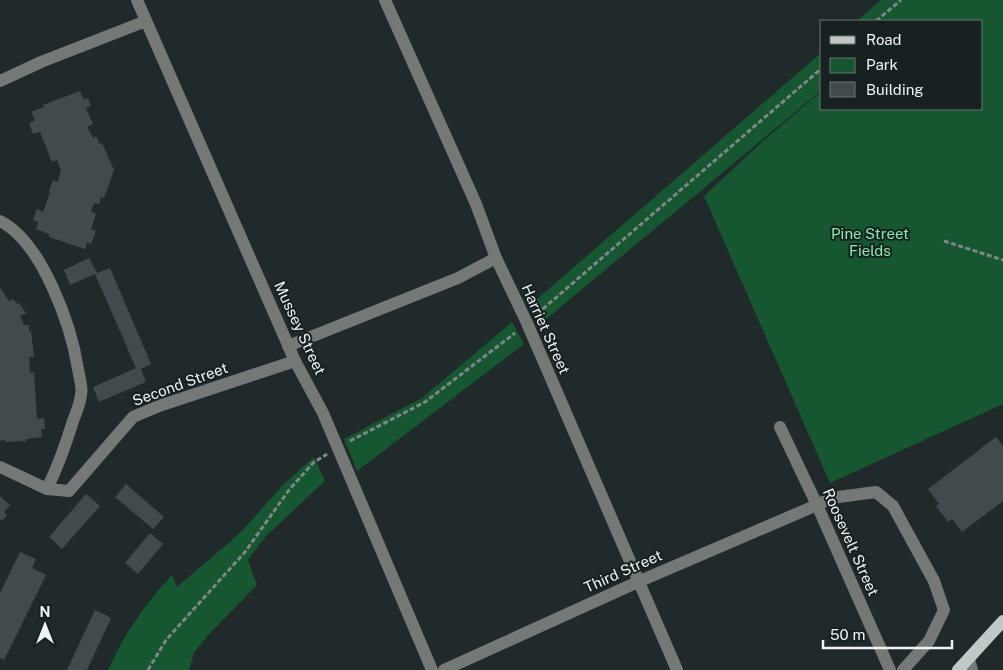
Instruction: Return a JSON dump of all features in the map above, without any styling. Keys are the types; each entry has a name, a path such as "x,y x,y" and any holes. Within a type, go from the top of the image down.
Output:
{"main road":[{"path":"958,670 970,664 1003,621"}],"street":[{"name":"Mussey Street","path":"137,0 288,346 324,413 432,670"},
{"name":"Harriet Street","path":"385,0 476,204 496,258 527,323 678,670"},
{"path":"0,81 41,62 146,21"},
{"path":"0,221 17,232 27,242 39,260 67,321 75,351 82,394 62,456 47,489 0,467"},
{"path":"288,346 458,278 496,258"},
{"name":"Second Street","path":"47,489 69,491 133,418 159,406 295,361"},
{"name":"Roosevelt Street","path":"780,428 817,505 890,670"},
{"name":"Third Street","path":"444,670 640,581 831,498 876,492 893,506 934,580 944,610 929,641 903,670"}],"path":[{"path":"877,20 901,0"},
{"path":"536,315 820,70"},
{"path":"944,241 1003,260"},
{"path":"148,670 166,640 245,552 289,490 313,463 338,447 425,402 521,328"}],"green space":[{"name":"Pine Street Fields","path":"881,0 1003,0 1003,404 830,483 704,196 763,141 820,93 820,110 983,110 983,20 858,20"},
{"path":"820,54 820,92 539,325 529,306"},
{"path":"512,322 524,344 357,471 344,439 422,398"},
{"path":"314,457 325,481 266,536 248,560 257,585 209,634 194,653 189,670 108,670 136,620 172,575 177,587 240,533 283,485"}],"building":[{"path":"80,91 84,100 88,98 91,106 86,108 93,124 87,127 93,138 96,136 100,144 102,143 114,170 104,198 101,197 99,204 94,203 91,211 96,214 91,229 96,231 91,244 87,242 85,249 49,237 49,234 36,229 38,222 33,220 37,209 43,212 53,180 58,182 61,170 57,160 52,162 40,132 33,134 29,123 35,120 31,112 44,107 43,105"},
{"path":"89,258 97,273 110,268 151,364 141,369 146,382 99,402 93,387 136,368 95,274 70,285 64,270"},
{"path":"0,287 9,301 13,299 17,304 19,303 26,313 20,316 24,325 29,325 29,331 31,331 34,357 29,357 30,373 34,372 37,419 44,418 45,429 41,429 42,437 26,439 26,441 0,441"},
{"path":"996,437 1003,446 1003,501 962,532 952,519 948,522 936,506 939,504 928,489"},
{"path":"126,484 164,517 153,529 115,497"},
{"path":"86,494 100,506 62,549 49,537"},
{"path":"0,496 10,505 4,512 7,515 2,521 0,519"},
{"path":"150,533 163,544 138,574 125,563"},
{"path":"20,552 36,559 32,568 46,575 4,660 0,658 0,593"},
{"path":"95,610 111,618 87,670 67,670"}]}
